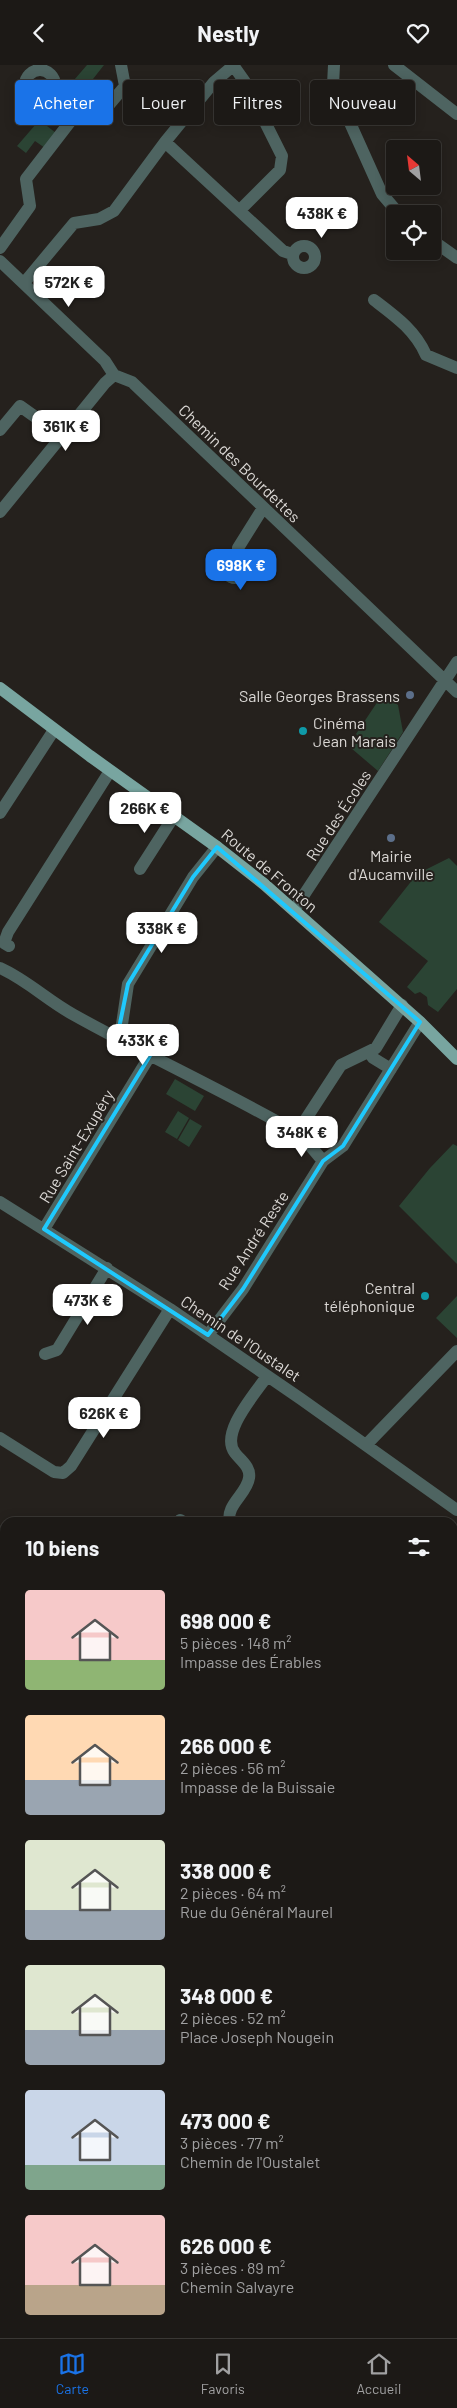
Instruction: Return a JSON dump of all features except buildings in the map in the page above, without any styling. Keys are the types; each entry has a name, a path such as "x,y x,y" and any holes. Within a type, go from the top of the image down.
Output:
{"main road":[{"name":"Route de Fronton","path":"0,688 110,771 218,847 294,910 402,1005 457,1059"}],"street":[{"path":"0,248 30,206 26,179 74,118 98,118 125,86 121,65"},
{"path":"334,65 333,85 382,194 391,205"},
{"path":"394,65 457,114"},
{"path":"24,283 74,223 100,219 114,211 165,142 214,82 233,66 245,82 282,156 280,170 240,210"},
{"path":"165,142 283,251 292,254"},
{"path":"441,246 457,258"},
{"name":"Chemin des Bourdettes","path":"0,261 105,361 114,375 132,382 457,692"},
{"path":"374,300 409,328 421,342 426,355 457,367"},
{"path":"0,512 114,375"},
{"path":"0,430 20,406 62,436"},
{"path":"240,559 238,548 263,508"},
{"name":"Rue des Écoles","path":"294,910 457,661"},
{"path":"0,813 54,730"},
{"path":"9,946 4,943 8,932 110,771"},
{"path":"140,869 174,816"},
{"path":"117,1038 121,1031 128,984 193,877 218,847"},
{"path":"0,968 15,975 61,1007 196,1080 238,1098 301,1135 323,1161 343,1146 420,1022"},
{"path":"301,1135 302,1125 341,1065 376,1048 402,1005"},
{"path":"369,1052 373,1058 391,1069"},
{"name":"Rue Saint-Exupéry","path":"44,1229 151,1054"},
{"name":"Rue André Reste","path":"208,1335 243,1289 323,1161"},
{"name":"Chemin de l'Oustalet","path":"0,1202 170,1309 457,1510"},
{"path":"45,1354 57,1350 107,1268"},
{"path":"0,1439 54,1472 63,1473 71,1466 170,1309"},
{"path":"366,1445 457,1351"},
{"path":"230,1517 230,1511 250,1477 246,1465 232,1448 230,1437 234,1426 267,1376"}],"highlighted area":[{"path":"217,847 420,1022 343,1146 323,1161 243,1289 208,1335 44,1229 151,1054 117,1038 128,984 193,877"}],"green space":[{"path":"87,65 104,65 92,80 74,80"},
{"path":"35,125 48,125 56,133 45,148 35,141 26,153 17,146"},
{"path":"382,695 398,705 403,732 378,771 351,748 359,737 356,734"},
{"path":"449,858 457,866 457,989 438,1012 428,1005 427,997 420,992 415,994 407,987 428,961 379,922 417,874"},
{"path":"175,1079 204,1096 195,1111 166,1094"},
{"path":"178,1111 189,1118 177,1139 165,1132"},
{"path":"190,1119 202,1126 189,1147 178,1140"},
{"path":"453,1144 457,1146 457,1264 399,1206 430,1168"},
{"path":"457,1296 457,1338 436,1318"}],"place":[{"name":"Salle Georges Brassens","path":"410,695"},
{"name":"Cinéma Jean Marais","path":"303,731"},
{"name":"Mairie d'Aucamville","path":"391,838"},
{"name":"Central téléphonique","path":"425,1296"}]}
